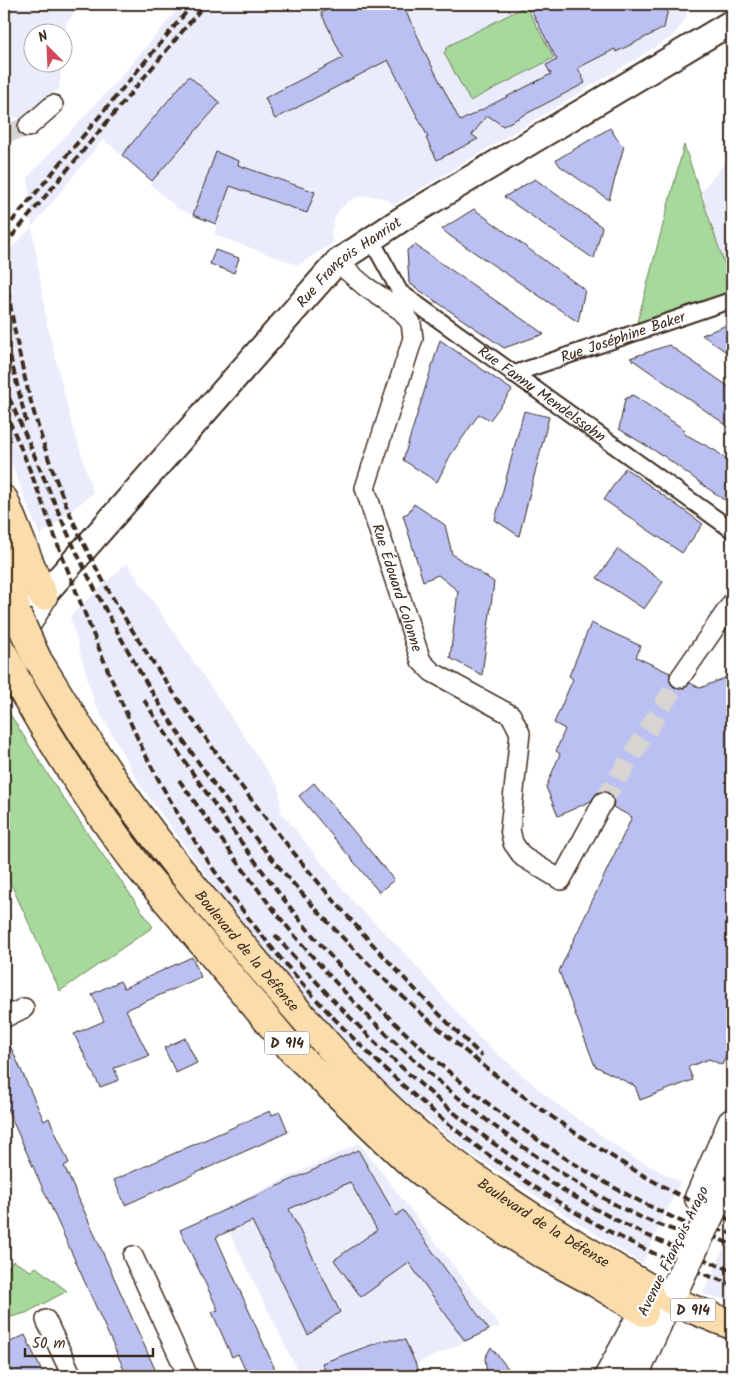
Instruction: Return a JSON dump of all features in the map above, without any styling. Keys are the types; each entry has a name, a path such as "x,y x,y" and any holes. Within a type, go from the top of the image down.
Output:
{"main road":[{"path":"4,500 43,596 11,673"},
{"path":"4,562 18,616"},
{"name":"Boulevard de la Défense","path":"4,587 37,659 80,730 147,827 237,939 326,1044 378,1099 437,1150 548,1228 661,1294 732,1325"},
{"name":"Boulevard de la Défense","path":"4,655 11,673 48,736 89,800 138,866 294,1052 360,1117 426,1175 540,1253 596,1282 661,1294"},
{"name":"Avenue François Arago","path":"609,1376 661,1294 707,1201 732,1123"},
{"name":"Avenue François Arago","path":"707,1201 732,1173"},
{"name":"Avenue François Arago","path":"634,1376 661,1294"}],"street":[{"name":"Rue François Hanriot","path":"43,596 337,262 371,239 732,22"},
{"path":"28,127 53,105"},
{"name":"Rue Fanny Mendelssohn","path":"371,239 400,292 732,530"},
{"name":"Rue Édouard Colonne","path":"337,262 366,288 402,311 411,322 413,338 365,488 421,661 432,672 511,715 520,733 510,828 512,844 523,857 561,880 603,802"},
{"name":"Rue Joséphine Baker","path":"513,374 732,300"},
{"path":"680,678 732,603"},
{"path":"4,1018 24,1008"},
{"path":"133,1256 188,1376"},
{"path":"46,1320 72,1376"}],"shaded area":[{"path":"4,4 82,4 68,22 22,22 22,72 61,72 59,89 24,120 4,114"},
{"path":"182,4 691,4 683,23 672,37 394,205 383,198 372,196 357,197 347,202 335,217 331,232 333,243 298,265 215,235 216,224 178,209 150,184 152,181 103,139 32,227 28,177 117,81"},
{"path":"732,155 732,279 730,280 701,192"},
{"path":"32,227 47,324 70,417 93,493 40,536 4,445 4,256"},
{"path":"127,563 279,788 281,812 354,903 401,949 478,1037 554,1102 629,1155 680,1182 642,1264 468,1152 395,1093 335,1032 254,940 141,786 94,702 70,616"},
{"path":"359,1143 500,1326 389,1376 300,1376 219,1211"},
{"path":"732,1230 732,1302 703,1294"}],"green space":[{"path":"526,6 554,58 470,101 444,53 448,46"},
{"path":"684,145 730,280 732,291 637,323"},
{"path":"8,711 59,792 153,927 60,991 4,869 4,733"},
{"path":"13,1261 31,1271 36,1267 67,1291 26,1313 4,1319 4,1270"}],"building":[{"path":"339,4 402,4 460,121 551,74 546,65 557,60 528,4 669,4 664,28 616,52 615,49 578,68 585,83 503,126 487,115 472,135 478,139 437,160 426,138 428,137 388,60 275,119 265,98 343,58 321,13"},
{"path":"189,76 220,103 152,181 122,155"},
{"path":"610,128 624,146 609,200 560,166 556,160"},
{"path":"216,152 239,161 238,165 315,192 307,213 230,186 216,224 193,215"},
{"path":"535,179 602,227 594,259 504,197"},
{"path":"474,209 585,290 578,322 442,229"},
{"path":"415,245 544,334 504,348 409,283 407,250"},
{"path":"215,250 239,258 234,273 210,264"},
{"path":"732,323 732,356 702,335"},
{"path":"440,340 512,390 490,420 479,414 450,456 437,482 403,460"},
{"path":"669,345 732,389 732,429 630,358"},
{"path":"633,395 685,430 683,433 716,451 732,464 732,487 724,500 665,457 619,429 625,399"},
{"path":"524,411 549,417 519,536 495,520"},
{"path":"625,468 703,524 682,553 604,500"},
{"path":"414,504 445,525 452,554 494,582 482,675 450,658 458,591 438,575 423,581 403,515 408,513"},
{"path":"618,549 663,582 644,609 597,578"},
{"path":"591,623 641,646 636,657 670,673 670,682 679,689 684,688 690,683 700,688 732,675 732,1043 722,1065 709,1059 688,1067 693,1080 640,1100 635,1086 595,1066 559,971 632,817 613,807 613,797 609,792 603,791 597,793 591,801 558,816 546,787 560,754 556,751 565,729 554,723 573,679 569,676"},
{"path":"314,783 394,880 379,892 299,796"},
{"path":"192,957 201,977 126,1010 149,1056 114,1068 119,1080 100,1087 74,1034 104,1021 92,994 120,981 124,988"},
{"path":"4,1032 44,1121 49,1118 69,1163 64,1166 158,1376 127,1376 4,1102"},
{"path":"185,1038 197,1063 176,1073 164,1048"},
{"path":"270,1111 272,1115 280,1112 288,1132 125,1205 114,1180"},
{"path":"358,1150 396,1216 403,1210 489,1330 465,1341 409,1263 361,1297 334,1260 377,1230 350,1182 289,1209 340,1312 308,1335 252,1221 216,1237 278,1376 248,1376 238,1354 232,1357 212,1312 218,1310 180,1230"},
{"path":"25,1335 44,1376 13,1376 4,1356 4,1345"},
{"path":"385,1340 405,1340 421,1376 328,1376 322,1363"},
{"path":"491,1347 514,1376 487,1376 485,1358"}],"tunnel":[{"path":"4,134 28,127"},
{"path":"603,802 680,678"}],"railway":[{"path":"4,46 9,4"},
{"path":"4,231 193,4"},
{"path":"4,246 205,4"},
{"path":"4,256 13,322 27,388 46,452 57,483 83,542 127,622 195,723 260,811 295,854 404,978 482,1056"},
{"path":"10,356 27,425"},
{"path":"4,387 78,556 106,611 144,678 201,766 295,886 347,942 402,996 459,1046 519,1093 581,1137 646,1177 732,1221"},
{"path":"4,410 27,463 100,652 149,762 196,843 245,913 300,981 362,1047 429,1108 500,1163 575,1212 652,1253 732,1284"},
{"path":"144,700 241,842 294,912 327,952 385,1014 416,1043 481,1098 550,1148 622,1192 732,1245"},
{"path":"179,780 256,887 289,929 330,977 408,1055 464,1103 555,1169 639,1216 664,1227 711,1242"},
{"path":"275,935 362,1029 408,1073 457,1115 508,1154 561,1189 617,1221 676,1248 732,1270"},
{"path":"693,1220 732,1234"}]}
